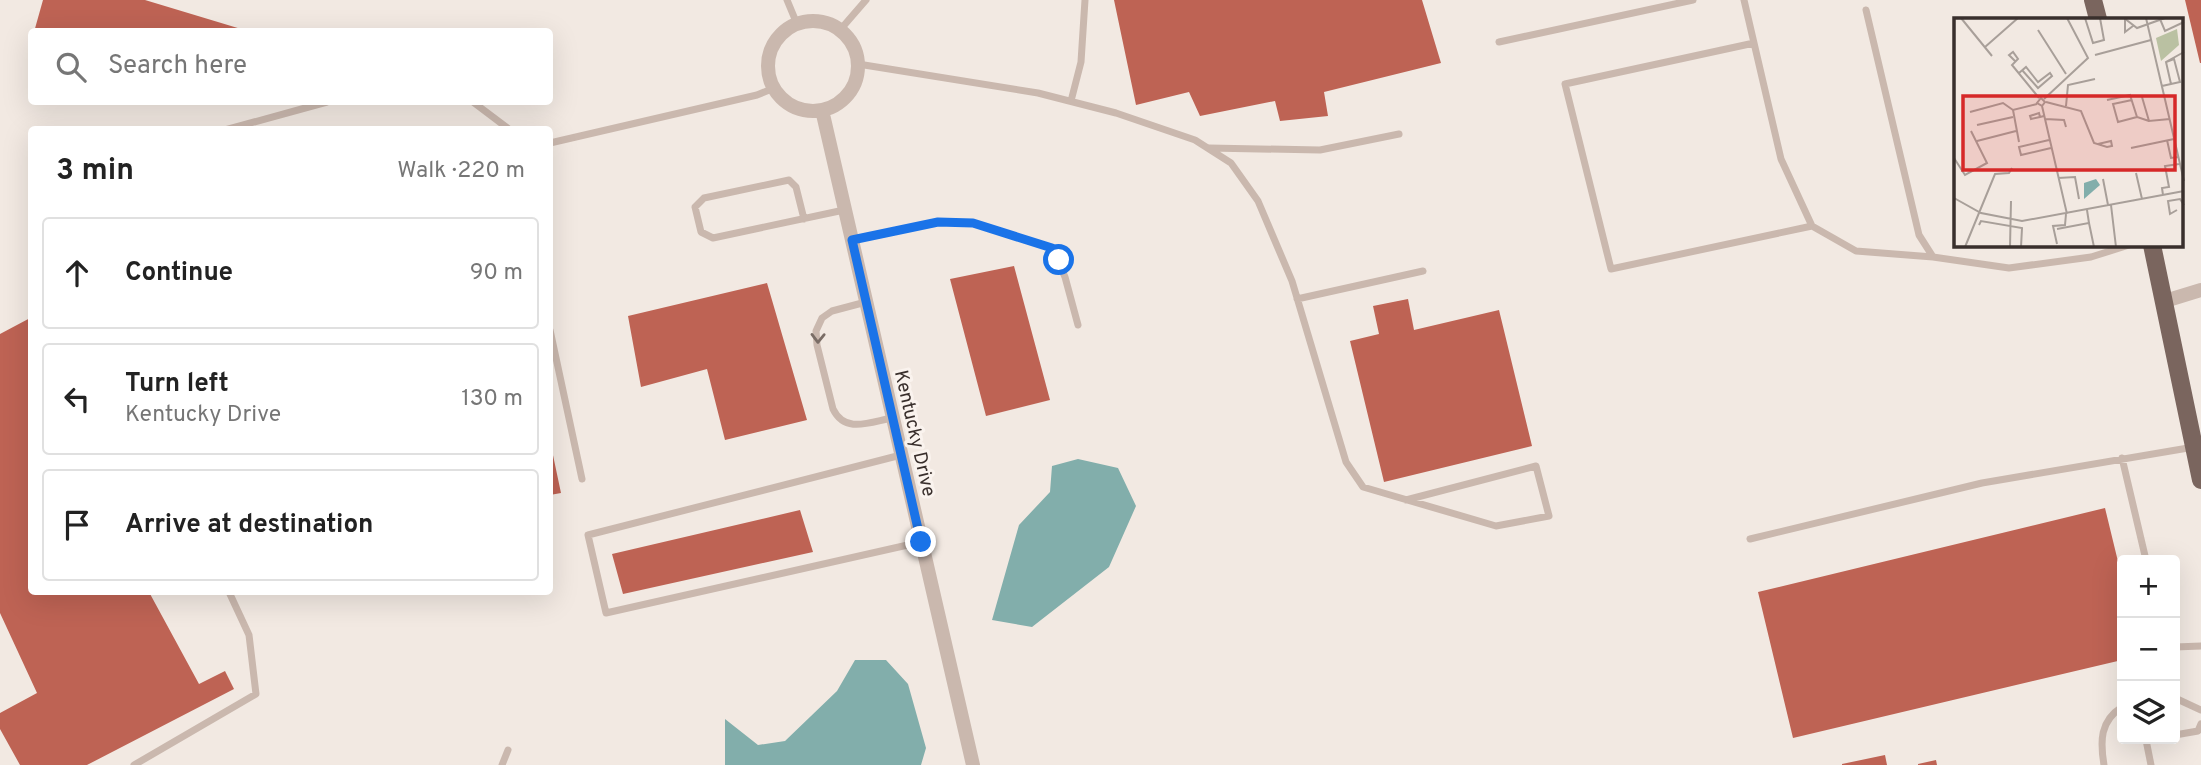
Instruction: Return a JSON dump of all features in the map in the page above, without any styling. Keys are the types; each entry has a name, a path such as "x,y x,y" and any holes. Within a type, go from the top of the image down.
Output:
{"main road":[{"path":"2093,0 2098,18"},
{"path":"2152,247 2201,480"}],"street":[{"path":"812,21 827,23 840,30 850,39 858,64 856,79 849,94 837,104 822,110 803,110 786,102 774,88 769,74 769,58 774,44 784,32 797,24 812,21"},
{"name":"Kentucky Drive","path":"822,110 973,765"},
{"path":"2165,300 2201,290"}],"lane":[{"path":"787,0 797,24"},
{"path":"840,30 866,0"},
{"path":"1071,101 1081,62 1085,0"},
{"path":"1499,42 1693,0"},
{"path":"1744,0 1781,159 1812,226 1856,251 1933,257 2009,268 2091,257 2123,247"},
{"path":"1867,10 1919,234 1933,257"},
{"path":"1754,43 1565,83 1611,269 1812,226"},
{"path":"858,64 1038,93 1071,101 1195,140 1231,163 1258,201 1297,299 1346,461 1363,487 1406,500 1496,526 1549,516 1536,466 1406,500"},
{"path":"553,142 757,95 774,88"},
{"path":"240,126 316,105"},
{"path":"477,105 505,126"},
{"path":"1208,148 1320,150 1399,134"},
{"path":"804,219 796,187 789,180 704,198 695,207 701,232 713,239 845,210"},
{"path":"852,240 938,222 973,223 1052,248 1065,277 1079,325"},
{"path":"1297,299 1423,271"},
{"path":"866,302 832,311 822,318 816,331 817,345 837,418 844,423 858,425 892,418"},
{"path":"554,369 582,479"},
{"path":"1750,539 1982,483 2194,446"},
{"path":"901,455 588,535 606,613 921,542"},
{"path":"2122,458 2145,555"},
{"path":"134,765 256,694 249,635 230,595"},
{"path":"2180,647 2201,646"},
{"path":"2180,700 2201,710"},
{"path":"2104,765 2101,740 2103,727 2117,711"},
{"path":"2180,734 2198,730 2201,724"},
{"path":"2147,744 2151,765"},
{"path":"502,765 508,750"}],"water":[{"path":"1078,459 1118,468 1136,506 1109,567 1032,627 992,620 1019,525 1050,492 1052,466"},
{"path":"855,660 886,660 908,684 926,748 921,765 725,765 725,719 758,745 785,741 837,691"}],"building":[{"path":"43,0 145,0 238,28 35,28"},
{"path":"1114,0 1422,0 1441,63 1324,92 1328,116 1280,121 1275,101 1200,116 1189,92 1136,105"},
{"path":"2185,0 2201,0 2201,63 2200,63"},
{"path":"1014,266 1050,400 986,416 950,279"},
{"path":"767,283 807,420 725,440 707,369 641,387 628,316"},
{"path":"1408,299 1414,330 1499,310 1532,446 1384,482 1350,341 1379,334 1373,306"},
{"path":"28,319 28,595 151,595 199,684 225,671 234,689 87,765 20,765 0,729 0,713 37,693 0,613 0,334"},
{"path":"553,455 561,493 553,494"},
{"path":"2105,508 2117,557 2117,661 1793,738 1758,592"},
{"path":"800,510 813,552 623,594 612,554"},
{"path":"1885,755 1887,765 1842,765 1842,764"},
{"path":"1936,760 1937,765 1918,765 1918,764"}],"route":[{"path":"921,542 852,240 938,222 973,223 1052,248 1059,260"}]}
